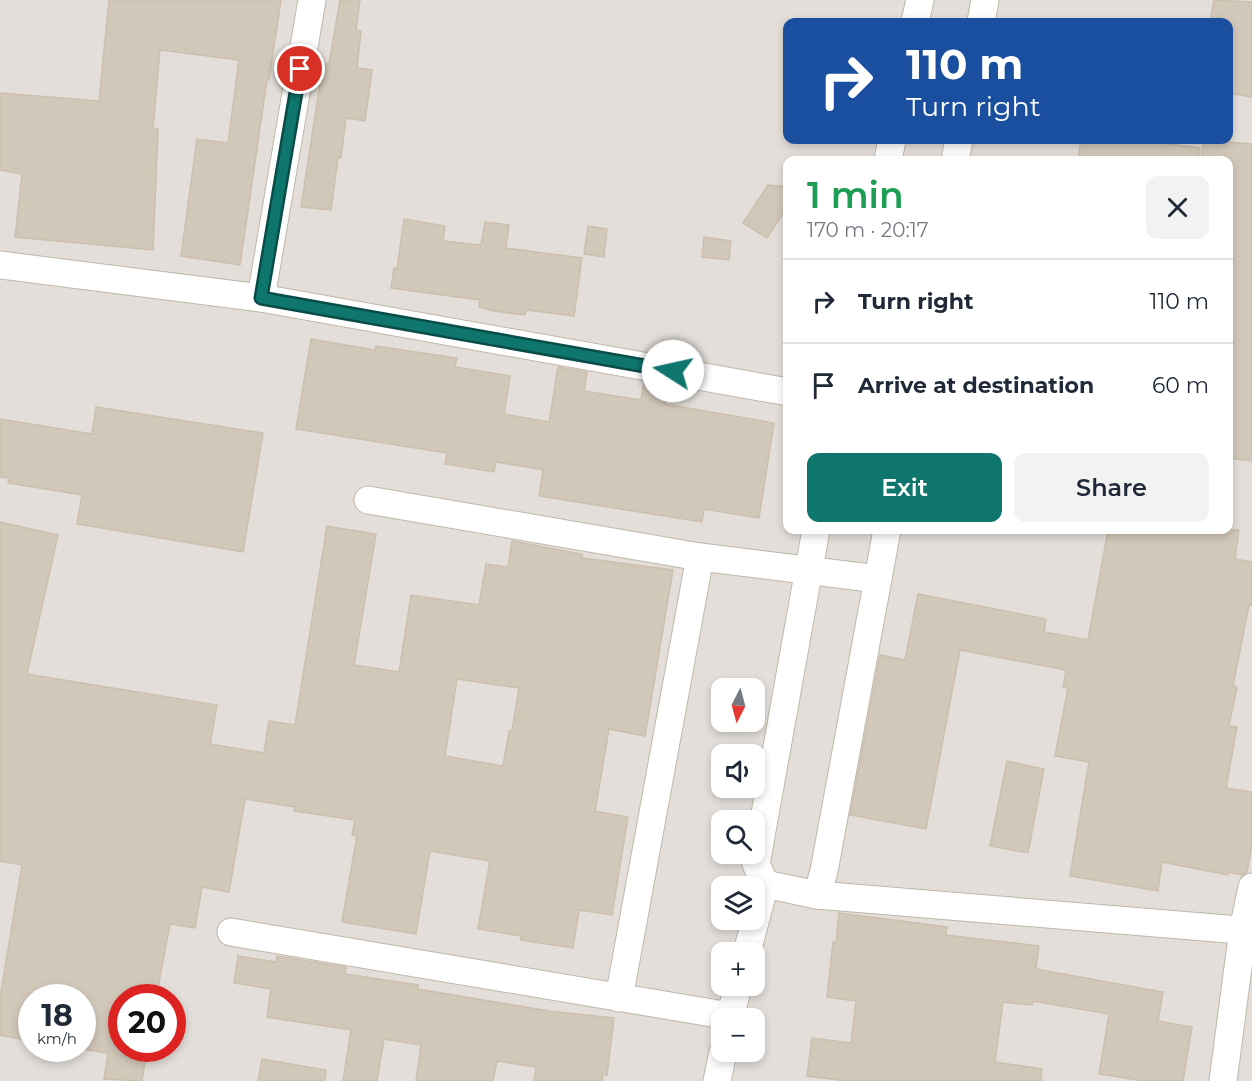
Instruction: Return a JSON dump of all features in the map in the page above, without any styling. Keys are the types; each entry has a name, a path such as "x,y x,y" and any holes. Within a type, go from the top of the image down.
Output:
{"street":[{"path":"261,298 312,0"},
{"path":"916,18 920,0"},
{"path":"982,18 985,0"},
{"path":"0,265 261,298 783,391"},
{"path":"368,500 700,557 878,579"},
{"path":"761,876 756,864 815,534"},
{"path":"817,895 826,860 886,534"},
{"path":"619,998 700,557"},
{"path":"765,884 817,895 1248,930"},
{"path":"1222,1081 1248,930 1252,887"},
{"path":"231,932 711,1014"},
{"path":"717,1081 721,1062"}],"shaded area":[{"path":"0,0 1252,0 1252,1081 0,1081"}],"building":[{"path":"109,0 281,0 240,265 181,256 197,139 228,143 239,60 160,50 153,128 158,129 153,250 15,237 22,174 0,170 0,93 99,101"},
{"path":"340,0 360,0 356,30 361,31 357,68 372,70 365,121 346,118 331,210 301,207 323,64 329,64"},
{"path":"1214,0 1252,2 1252,97 1233,94 1233,18 1211,18"},
{"path":"1080,144 1169,144 1200,148 1199,156 1079,156"},
{"path":"1203,144 1252,144 1252,461 1233,459 1233,156 1202,156"},
{"path":"768,185 783,186 783,214 767,238 743,223"},
{"path":"404,219 445,226 443,241 481,245 485,222 509,225 506,248 582,258 574,316 526,310 525,315 493,311 479,307 480,300 391,288 394,268 397,269"},
{"path":"588,226 607,229 604,257 584,254"},
{"path":"704,237 731,241 729,260 702,257"},
{"path":"311,339 375,350 376,346 457,358 455,367 510,376 504,414 549,422 558,367 587,372 584,391 641,400 644,382 668,387 665,404 774,423 759,518 704,509 702,522 539,496 543,470 540,469 496,462 494,472 445,464 447,453 296,429"},
{"path":"96,407 263,433 243,552 77,524 82,495 8,483 9,478 0,477 0,419 92,434"},
{"path":"0,522 58,535 27,674 217,705 210,744 264,753 269,721 295,725 327,526 376,534 354,665 399,672 411,595 479,605 486,564 508,567 512,541 582,554 582,558 673,570 645,736 609,729 595,811 628,817 612,915 579,910 573,948 521,940 521,936 478,929 490,861 430,851 416,934 342,922 357,836 352,835 355,820 294,811 295,807 245,799 229,892 202,887 195,928 170,924 159,984 108,984 108,1053 96,1051 96,984 18,984 18,1038 0,1035 0,998 22,865 0,861","holes":["457,679 519,688 512,731 509,731 503,766 445,756"]},
{"path":"1233,530 1239,530 1235,559 1252,562 1252,605 1249,605 1233,686 1237,687 1229,726 1237,727 1226,788 1252,792 1252,845 1247,872 1242,875 1229,872 1228,875 1162,862 1158,891 1070,876 1089,762 1055,756 1068,688 1063,687 1066,670 960,650 926,829 850,815 880,655 905,660 918,594 1046,619 1044,632 1088,640 1107,534 1233,534"},
{"path":"1007,761 1044,769 1028,853 990,846"},
{"path":"839,913 947,927 946,935 1039,946 1036,969 1163,992 1158,1021 1192,1027 1183,1081 1144,1081 1099,1074 1109,1014 1033,1001 1032,1005 1003,1002 995,1062 1042,1069 1041,1081 846,1081 807,1076 812,1038 851,1043 856,1001 827,997 833,942 836,942"},
{"path":"238,956 276,962 277,956 346,967 345,974 418,985 418,989 549,1011 614,1018 607,1075 603,1074 602,1081 534,1081 536,1067 497,1061 493,1081 416,1081 421,1045 384,1039 377,1081 343,1081 351,1030 267,1017 271,989 234,983"},
{"path":"108,1053 108,1062 145,1062 142,1081 104,1079"},
{"path":"262,1059 326,1070 325,1081 258,1081"}],"route":[{"path":"300,69 261,298 673,371"}]}
